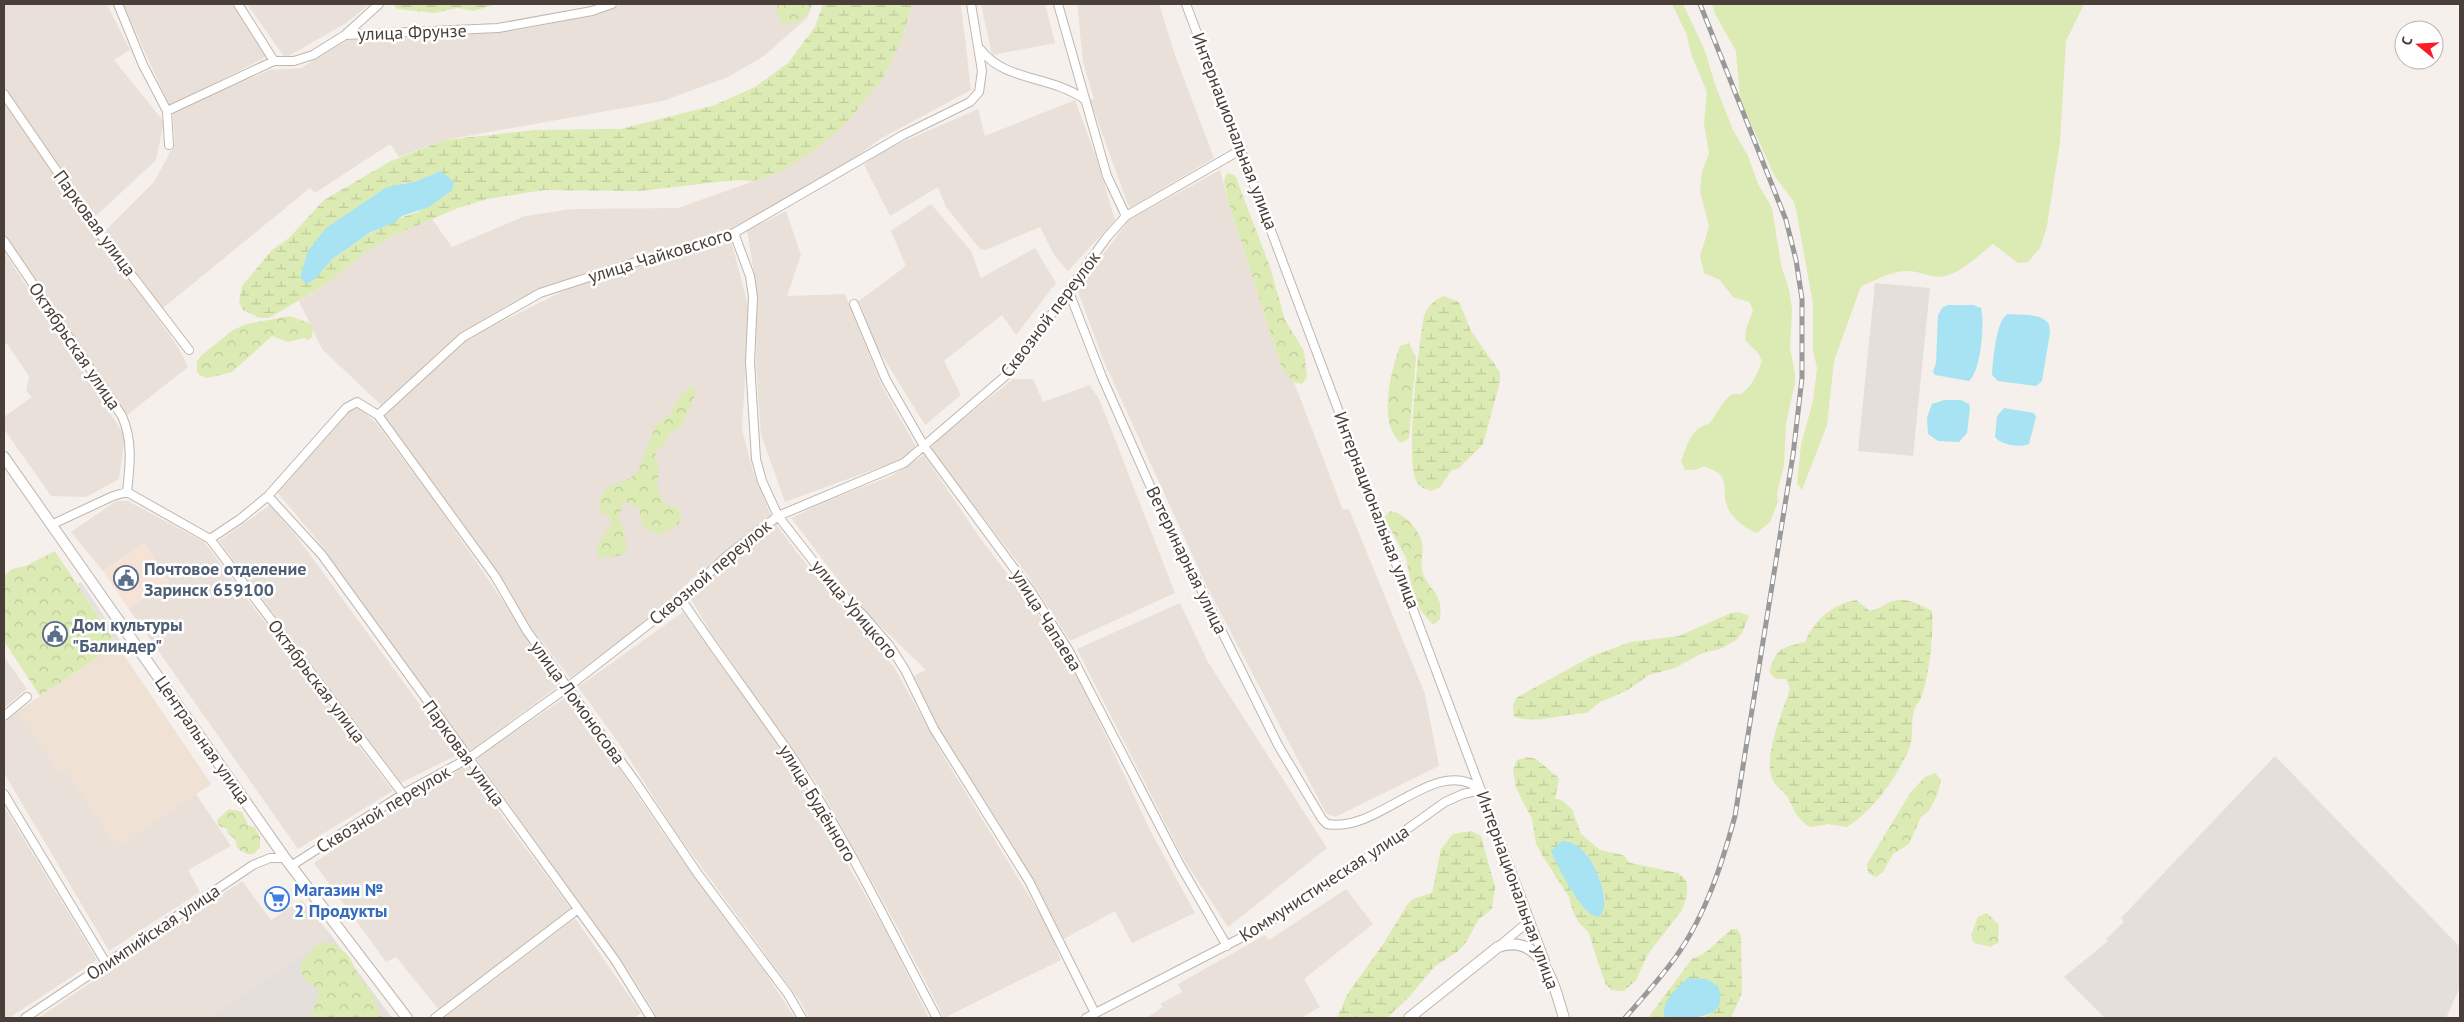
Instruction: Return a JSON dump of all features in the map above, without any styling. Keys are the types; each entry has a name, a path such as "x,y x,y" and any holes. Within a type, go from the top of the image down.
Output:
{"street":[{"path":"118,4 143,65 167,111 169,145"},
{"path":"238,4 274,61"},
{"path":"345,35 379,4"},
{"name":"улица Фрунзе","path":"167,111 274,61 294,61 313,55 345,35 498,28 592,11 612,4"},
{"path":"971,4 980,49 988,60 1007,71 1064,86 1084,99"},
{"path":"1058,4 1107,176 1126,216"},
{"name":"Интернациональная улица","path":"1186,4 1482,790 1564,1018"},
{"name":"улица Чайковского","path":"378,416 463,337 540,293 639,261 686,250 734,233 903,135 957,110 970,102 978,92 982,71 980,49"},
{"name":"Парковая улица","path":"4,94 98,231 189,350"},
{"name":"Сквозной переулок","path":"288,862 403,794 469,758 568,687 681,599 726,557 778,516 904,463 1010,372 1107,237 1126,216 1242,149"},
{"name":"улица Урицкого","path":"734,233 750,276 753,297 750,362 756,460 762,481 778,516 828,580 864,616 889,645 905,670 934,729 1029,881 1095,1013"},
{"name":"Октябрьская улица","path":"4,242 122,416 129,437 131,454 127,492 210,539 403,794"},
{"name":"Ветеринарная улица","path":"1069,292 1102,377 1171,533 1195,577 1278,745 1322,819 1327,824 1351,825 1392,806 1434,783 1453,778 1470,782 1482,790"},
{"name":"улица Чапаева","path":"854,304 886,380 924,446 1030,590 1069,651 1180,865 1227,946"},
{"name":"улица Ломоносова","path":"268,496 346,408 358,402 378,416 495,576 527,631 698,874 788,994 802,1018"},
{"name":"Центральная улица","path":"4,457 53,524 288,862 407,1018"},
{"path":"53,524 106,499 127,492"},
{"path":"210,539 240,519 268,496"},
{"name":"Парковая улица","path":"268,496 322,555 430,708 469,758 614,960 647,1017"},
{"name":"улица Будённого","path":"681,599 728,670 790,754 836,828 937,1018"},
{"path":"4,716 27,697"},
{"name":"Коммунистическая улица","path":"1086,1018 1227,946 1294,907 1445,802 1463,794 1482,790"},
{"path":"4,794 106,963"},
{"name":"Олимпийская улица","path":"25,1018 252,865 270,858 288,862"},
{"path":"435,1018 578,909"},
{"path":"1409,1018 1528,921"},
{"path":"1498,947 1512,944 1530,949 1538,956 1548,970"}],"shaded area":[{"path":"4,4 107,4 130,50 114,60 164,122 156,160 95,217 4,88"},
{"path":"123,4 232,4 266,57 193,95 169,105"},
{"path":"247,4 370,4 346,23 285,58"},
{"path":"622,4 813,4 807,18 764,56 728,77 663,101 445,140 399,157 390,144 315,193 310,188 163,308 105,231 154,182 175,143 173,113 198,101 270,70 301,68 347,40 442,37 516,30 595,15"},
{"path":"912,4 961,4 971,90 880,139 850,161 727,231 686,245 592,270 516,300 469,329 381,405 322,349 299,301 325,285 364,253 388,238 432,219 452,247 525,216 572,209 678,208 782,171 902,39"},
{"path":"981,4 1045,4 1055,43 992,55"},
{"path":"1077,4 1159,4 1175,55 1214,158 1131,207 1128,205 1090,100 1094,99 1083,62"},
{"path":"1075,100 1097,160 1115,220 1068,271 1054,255 1040,227 986,250 980,249 946,207 938,187 890,216 864,165 882,151 978,109 985,136"},
{"path":"4,103 178,347 188,367 127,415 4,234"},
{"path":"1220,170 1228,201 1282,369 1294,382 1343,510 1349,509 1425,694 1439,766 1335,817 1326,813 1208,589 1105,364 1077,289 1129,220"},
{"path":"931,204 971,251 981,278 1035,248 1056,283 1016,335 1002,315 944,361 961,395 925,425 878,349 859,301 906,266 891,231"},
{"path":"786,211 801,255 787,296 845,294 881,384 916,447 900,460 785,502 761,435 756,364 757,290 747,231"},
{"path":"731,240 749,309 742,429 753,471 771,516 692,579 649,619 570,678 530,626 482,550 383,417 463,341 561,292 606,275 686,255"},
{"path":"4,252 125,436 119,479 86,497 51,496 4,429 4,417 32,397 26,391 29,376 7,344 4,345"},
{"path":"1875,283 1930,288 1913,456 1858,451"},
{"path":"1013,379 1033,379 1043,402 1090,385 1100,401 1175,593 1070,641 1026,573 932,451 932,444"},
{"path":"359,407 376,423 441,510 560,685 470,751 430,701 318,541 277,492 350,409"},
{"path":"924,455 980,538 1045,623 1079,679 1150,830 1195,913 1132,943 1115,911 1064,939 1013,848 930,715 914,676 926,670 873,619 842,585 791,518 824,502 891,476"},
{"path":"116,501 128,501 204,542 393,791 298,849 128,608 169,582 144,544 103,571 71,532"},
{"path":"270,505 297,537 457,755 401,783 219,541"},
{"path":"776,524 798,554 894,667 947,762 1047,925 1061,960 944,1018 899,930 818,785 711,633 689,596"},
{"path":"144,544 169,582 128,608 103,571"},
{"path":"81,582 121,642 117,644 77,584"},
{"path":"1180,603 1208,662 1327,848 1228,927 1184,860 1077,649"},
{"path":"683,612 783,752 887,933 929,1018 809,1018 800,1001 675,831 623,749 578,687"},
{"path":"117,645 211,784 117,847 66,770 60,774 18,711"},
{"path":"4,657 27,689 4,708"},
{"path":"566,697 607,750 663,833 764,971 795,1018 658,1018 630,973 476,758"},
{"path":"18,711 60,774 66,770 117,847 196,794 231,846 188,870 200,892 109,951 4,773 4,722"},
{"path":"2275,756 2460,947 2460,987 2446,1018 2105,1018 2064,977 2108,941 2106,939 2124,922 2121,918"},
{"path":"467,765 507,823 571,909 439,1010 396,957 386,962 314,863 404,803"},
{"path":"4,806 97,960 9,1018 4,1018"},
{"path":"242,881 271,920 302,900 331,935 208,1018 38,1018"},
{"path":"1346,889 1373,924 1304,979 1320,1007 1301,1018 1146,1018 1163,1007 1160,1004 1182,992 1178,984 1265,935 1269,940"},
{"path":"575,918 641,1013 633,1018 444,1018"},
{"path":"331,935 392,1018 208,1018"}],"green space":[{"path":"393,4 496,4 474,11 458,8 434,13 397,9"},
{"path":"777,4 813,4 801,20 787,24 782,23 777,12"},
{"path":"823,4 912,4 902,39 882,80 845,124 818,148 782,171 754,181 735,180 639,191 544,190 487,199 458,208 388,238 364,253 325,285 269,318 260,318 243,310 239,302 242,286 272,250 289,238 324,200 391,161 445,140 536,130 621,129 715,105 755,87 788,63 815,27","holes":["441,171 419,212 385,225 332,259 326,228 405,183 414,182"]},
{"path":"1672,4 1683,4 1705,51 1715,84 1733,130 1748,156 1758,184 1772,208 1781,265 1789,289 1792,309 1790,348 1795,383 1786,423 1784,466 1777,493 1778,502 1770,522 1757,533 1743,525 1730,513 1725,500 1724,482 1720,474 1704,466 1695,470 1685,470 1681,461 1694,433 1709,424 1728,397 1732,394 1741,394 1749,387 1762,361 1758,353 1745,340 1746,329 1753,310 1749,302 1733,297 1720,280 1704,273 1700,256 1709,227 1700,191 1702,172 1709,153 1704,124 1707,92 1692,56 1686,33"},
{"path":"1712,4 2084,4 2066,41 2060,142 2047,226 2040,248 2028,262 2018,263 1993,244 1952,274 1940,277 1913,271 1902,271 1861,286 1834,361 1827,425 1802,490 1797,483 1801,445 1813,401 1817,368 1813,350 1813,304 1796,209 1793,200 1775,177 1740,99 1736,51 1715,14"},
{"path":"1227,173 1235,175 1270,267 1285,320 1304,351 1307,377 1302,384 1294,382 1282,369 1228,201 1224,181"},
{"path":"1443,296 1459,302 1471,331 1500,372 1500,382 1483,444 1459,468 1451,471 1440,487 1431,491 1420,486 1416,480 1413,467 1412,425 1416,374 1424,316 1431,304"},
{"path":"290,316 309,323 313,327 312,337 308,340 304,338 288,342 272,336 232,372 207,378 199,375 197,361 233,330 247,324"},
{"path":"1409,343 1416,358 1409,438 1401,443 1389,423 1388,397 1393,369 1400,346"},
{"path":"690,387 695,388 696,393 682,425 668,435 664,445 655,452 659,470 657,488 665,505 677,508 681,513 679,524 660,535 644,527 639,508 624,501 618,517 624,529 627,551 620,555 606,556 601,559 597,555 598,544 612,523 611,518 601,513 599,508 604,492 638,471 656,425 670,415 678,399"},
{"path":"1391,511 1406,519 1415,528 1420,538 1422,570 1427,582 1437,596 1441,610 1440,619 1433,625 1421,611 1413,594 1406,558 1384,517"},
{"path":"55,551 117,645 40,696 4,641 4,576 12,569 26,566"},
{"path":"1856,600 1870,611 1893,601 1906,600 1932,611 1932,642 1929,667 1924,689 1914,712 1910,746 1899,769 1876,802 1847,827 1828,824 1811,827 1797,815 1787,796 1773,781 1770,771 1775,734 1790,688 1786,679 1776,679 1769,672 1774,658 1781,650 1805,642 1825,614 1840,605"},
{"path":"1739,612 1749,616 1742,633 1736,640 1720,649 1702,653 1675,668 1649,675 1626,691 1600,702 1587,713 1541,719 1514,717 1513,706 1516,698 1592,656 1631,642 1679,636 1731,613"},
{"path":"1527,757 1536,759 1559,778 1555,799 1560,799 1572,809 1581,834 1600,850 1623,855 1630,863 1678,873 1685,879 1687,895 1682,910 1648,954 1636,980 1624,991 1611,990 1605,983 1588,931 1580,924 1573,912 1569,897 1536,844 1532,819 1516,788 1513,770 1517,760","holes":["1586,853 1602,887 1605,899 1587,912 1580,899 1571,890 1555,860"]},
{"path":"1935,773 1941,780 1937,796 1928,812 1921,817 1909,844 1893,854 1883,872 1876,877 1868,873 1867,864 1911,792 1925,777"},
{"path":"229,809 242,812 248,825 255,828 260,837 260,848 253,854 247,854 238,849 235,839 228,834 227,829 219,826 217,820"},
{"path":"1471,831 1481,836 1495,887 1492,909 1479,919 1465,944 1457,952 1434,967 1410,996 1387,1018 1337,1018 1347,995 1384,943 1407,905 1413,899 1432,893 1441,849 1453,834"},
{"path":"1987,913 1999,925 1998,943 1990,947 1974,943 1971,935 1978,917"},
{"path":"1732,929 1737,929 1741,936 1742,993 1731,1018 1704,1018 1713,1012 1720,1001 1718,986 1706,979 1664,1015 1665,1018 1648,1018 1692,959 1706,952"},
{"path":"329,942 346,953 359,977 374,997 380,1016 384,1018 310,1018 320,991 305,981 300,967 303,958 308,958 316,946"}],"water":[{"path":"441,171 454,182 452,190 429,207 402,216 395,222 371,232 332,259 314,280 306,284 300,277 308,251 326,228 387,187 414,182"},
{"path":"1948,305 1973,305 1981,308 1981,346 1973,376 1969,381 1935,375 1933,372 1936,363 1938,315 1943,307"},
{"path":"2008,314 2036,316 2049,324 2050,333 2042,381 2036,386 1998,381 1992,375 1998,332 2004,317"},
{"path":"1944,400 1961,400 1969,404 1967,433 1959,442 1938,441 1928,434 1927,417 1932,404"},
{"path":"2004,408 2034,413 2036,417 2029,444 2021,446 2011,445 1995,437 1997,416"},
{"path":"1562,841 1572,843 1581,849 1594,867 1604,895 1603,911 1599,917 1593,915 1578,900 1554,858 1551,851"},
{"path":"1688,978 1706,979 1718,986 1720,998 1718,1006 1713,1012 1705,1016 1665,1018 1664,1012 1667,1001"}],"railway":[{"path":"1625,1018 1669,966 1692,932 1710,894 1735,816 1793,455 1802,378 1802,299 1796,260 1786,220 1700,4"}],"place":[{"name":"Почтовое отделение Заринск 659100","path":"126,578"},
{"name":"Дом культуры \"Балиндер\"","path":"55,634"},
{"name":"Магазин № 2 Продукты","path":"277,899"}]}
